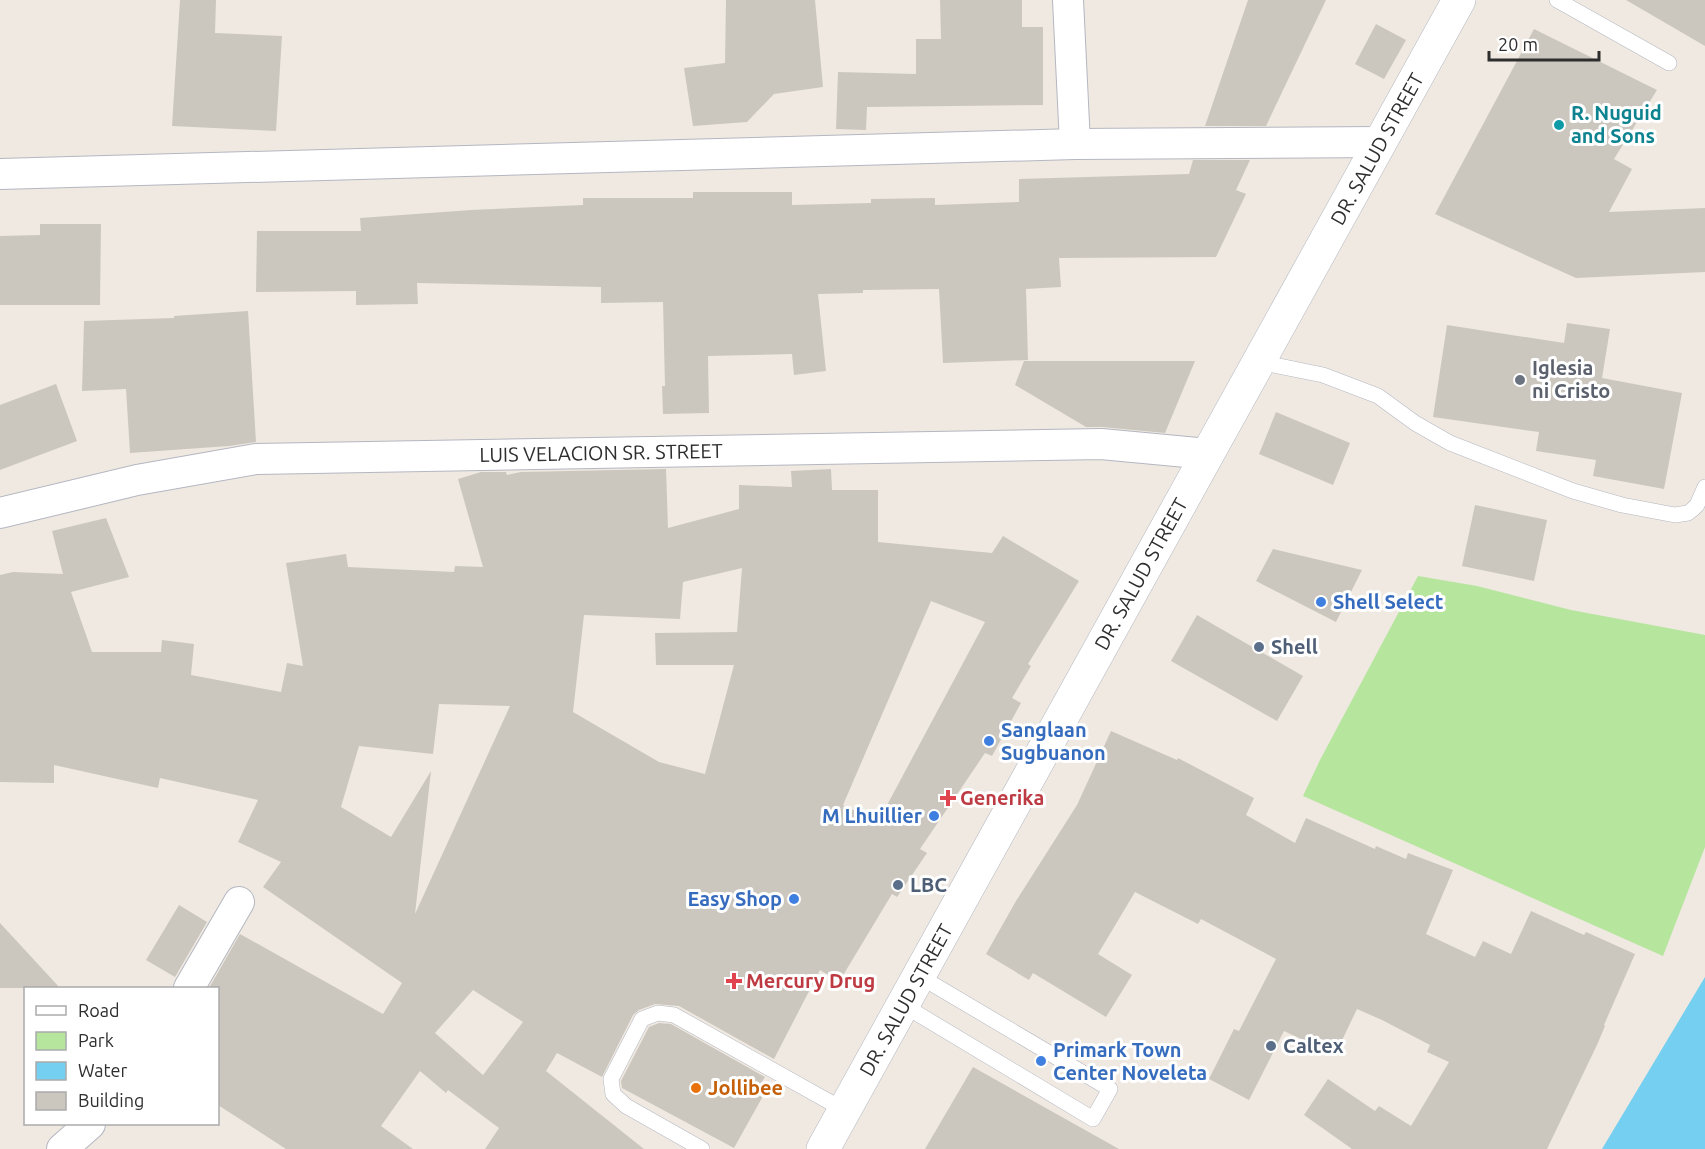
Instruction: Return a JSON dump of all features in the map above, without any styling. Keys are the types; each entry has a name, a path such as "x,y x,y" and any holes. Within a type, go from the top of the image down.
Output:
{"main road":[{"name":"DR. SALUD STREET","path":"823,1149 1460,0"}],"street":[{"path":"1068,0 1075,144"},
{"path":"0,174 1075,144 1381,142"},
{"name":"LUIS VELACION SR. STREET","path":"0,513 137,480 256,459 1101,444 1208,454"},
{"path":"190,987 239,902"},
{"path":"62,1149 89,1125"}],"lane":[{"path":"1557,0 1669,63"},
{"path":"1259,362 1323,375 1378,396 1415,423 1450,443 1573,491 1622,505 1653,511 1688,513 1697,505 1705,487"},
{"path":"903,1005 1093,1119 1110,1089 919,976"},
{"path":"702,1149 626,1106 613,1094 611,1079 642,1019 658,1013 674,1015 844,1110"}],"green space":[{"path":"1418,576 1477,586 1571,610 1705,635 1705,847 1663,956 1303,796"}],"water":[{"path":"1705,977 1705,1149 1602,1149"}],"building":[{"path":"180,0 216,0 215,33 282,36 276,131 172,126"},
{"path":"726,0 815,0 823,87 774,94 747,122 693,126 684,68 725,63"},
{"path":"940,0 1022,0 1022,27 1043,27 1043,105 867,107 866,130 836,129 838,72 916,74 916,39 941,39"},
{"path":"1248,0 1326,0 1266,126 1205,126"},
{"path":"1626,0 1705,0 1705,46"},
{"path":"1376,24 1406,40 1384,79 1355,64"},
{"name":"R. Nuguid and Sons","path":"1534,29 1657,90 1614,159 1632,169 1609,212 1705,208 1705,272 1576,278 1435,214"},
{"path":"1193,160 1250,160 1236,190 1246,194 1216,257 1059,258 1061,287 1026,289 1028,360 943,363 939,289 863,290 863,293 818,294 826,371 794,375 792,354 708,356 709,413 663,414 662,386 665,386 663,302 601,303 601,287 417,283 418,304 356,305 356,291 256,292 257,231 361,231 360,218 583,205 583,198 693,198 693,192 792,192 792,205 871,203 871,199 935,198 935,205 1019,202 1019,179 1189,174"},
{"path":"40,224 101,224 100,305 0,305 0,236 40,235"},
{"path":"248,311 256,442 130,453 126,389 82,391 84,321 174,318 174,316"},
{"name":"Iglesia ni Cristo","path":"1567,323 1610,329 1602,378 1682,393 1664,489 1593,476 1596,460 1536,451 1539,432 1433,417 1447,325 1564,343"},
{"path":"1024,361 1195,361 1165,433 1086,427 1015,385"},
{"path":"56,384 77,441 0,470 0,405"},
{"path":"1276,412 1350,443 1333,485 1259,454"},
{"path":"666,469 668,528 739,509 739,485 792,487 791,471 831,469 832,490 878,490 878,542 992,553 1003,536 1079,581 1028,664 1031,666 1012,698 1021,703 992,756 985,753 920,849 927,853 897,897 892,894 839,982 820,970 774,1059 679,1006 655,1004 633,1015 602,1077 557,1053 546,1071 644,1149 485,1149 499,1128 448,1090 446,1093 420,1071 381,1126 413,1149 286,1149 219,1106 219,987 210,987 240,934 383,1014 402,983 263,887 281,862 238,842 258,800 160,778 158,788 54,765 54,783 0,782 0,575 13,572 63,574 52,531 106,518 129,577 71,592 92,652 161,652 162,640 194,644 191,675 281,692 287,663 303,666 286,563 346,554 348,567 454,572 455,566 483,567 458,479 481,472 506,472 507,475 521,472","holes":["742,568 737,632 655,633 656,665 734,665 705,774 659,762 573,712 584,615 680,619 683,582","931,601 985,622 878,822 843,805","439,704 510,706 415,914 431,771 391,837 341,807 359,746 433,754","473,990 523,1022 483,1075 435,1033"]},
{"path":"1475,505 1547,520 1534,581 1462,566"},
{"name":"Shell Select","path":"1273,549 1362,570 1336,622 1256,581"},
{"path":"1197,615 1303,676 1277,721 1171,661"},
{"path":"1111,731 1177,760 1178,758 1254,798 1246,815 1295,843 1306,818 1375,849 1376,846 1406,859 1408,853 1453,870 1426,934 1475,957 1483,941 1511,954 1531,911 1584,935 1586,932 1635,954 1597,1045 1547,1149 1352,1149 1304,1115 1328,1079 1375,1111 1379,1106 1411,1126 1449,1062 1427,1052 1430,1045 1357,1009 1335,1055 1284,1031 1249,1100 1209,1079 1234,1029 1239,1031 1276,959 1201,919 1198,924 1135,892 1098,954 1132,975 1106,1017 1033,973 1029,980 986,954 1016,901 1077,805"},
{"path":"179,905 207,922 175,977 146,960"},
{"path":"0,923 59,987 0,988"},
{"name":"Jollibee","path":"659,1023 671,1024 765,1077 761,1083 768,1087 734,1148 622,1088 621,1081 649,1027"},
{"path":"973,1067 1119,1149 925,1149"}],"place":[{"name":"R. Nuguid and Sons","path":"1559,125"},
{"name":"Iglesia ni Cristo","path":"1520,380"},
{"name":"Shell Select","path":"1321,602"},
{"name":"Shell","path":"1259,647"},
{"name":"Sanglaan Sugbuanon","path":"989,741"},
{"name":"Generika","path":"948,798"},
{"name":"M Lhuillier","path":"934,816"},
{"name":"LBC","path":"898,885"},
{"name":"Easy Shop","path":"794,899"},
{"name":"Mercury Drug","path":"734,981"},
{"name":"Caltex","path":"1271,1046"},
{"name":"Primark Town Center Noveleta","path":"1041,1061"},
{"name":"Jollibee","path":"696,1088"}]}
